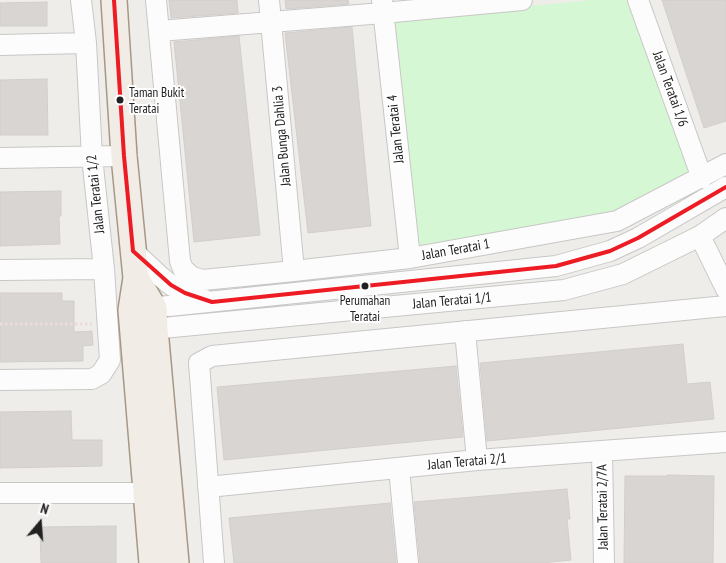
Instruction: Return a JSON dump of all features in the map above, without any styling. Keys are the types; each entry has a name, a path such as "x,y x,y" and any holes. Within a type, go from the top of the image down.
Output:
{"main road":[{"path":"114,0 124,156 133,251 176,563"},
{"path":"143,319 146,493 152,563"}],"street":[{"name":"Jalan Teratai 1/2","path":"0,380 92,379 101,374 110,360 109,324 92,157 86,43 81,0"},
{"path":"156,0 159,31 271,22 383,7 522,0"},
{"name":"Jalan Bunga Dahlia 3","path":"269,0 294,272"},
{"name":"Jalan Teratai 1/6","path":"638,0 702,178"},
{"name":"Jalan Teratai 4","path":"383,7 410,258"},
{"name":"Jalan Teratai 1","path":"159,31 180,261 183,269 192,277 203,280 294,272 410,258 617,221 726,164"},
{"path":"0,45 86,43"},
{"path":"0,158 124,156"},
{"name":"Jalan Teratai 1/1","path":"143,319 212,302 556,266 610,250 638,238 726,188"},
{"name":"Jalan Teratai 1/1","path":"143,319 564,290 623,274 700,236 726,218"},
{"path":"700,236 726,289"},
{"path":"133,251 171,285 185,293 212,302"},
{"path":"0,270 104,269"},
{"path":"214,563 199,363 212,356 726,306"},
{"path":"464,331 477,460"},
{"name":"Jalan Teratai 2/1","path":"208,487 477,460 726,442"},
{"name":"Jalan Teratai 2/7A","path":"602,451 604,563"},
{"path":"399,468 408,563"},
{"path":"0,493 146,493"}],"path":[{"path":"0,324 109,324"}],"green space":[{"path":"592,0 632,0 694,174 615,215 416,250 391,19"}],"building":[{"path":"169,0 237,0 238,13 171,18"},
{"path":"285,0 348,0 349,4 286,9"},
{"path":"662,0 726,0 726,121 704,128"},
{"path":"47,2 47,26 0,26 0,3"},
{"path":"352,27 371,226 308,233 285,33"},
{"path":"239,36 260,235 194,242 174,42"},
{"path":"47,79 48,135 0,135 0,80"},
{"path":"61,191 61,216 59,216 60,244 0,246 0,192"},
{"path":"0,293 62,293 62,301 74,301 74,332 92,331 93,345 83,346 83,361 0,362"},
{"path":"683,344 687,384 710,382 714,419 487,441 480,363"},
{"path":"456,366 463,437 224,460 217,387"},
{"path":"71,411 72,440 102,440 102,466 0,468 0,412"},
{"path":"625,476 714,476 713,563 624,563"},
{"path":"567,489 570,519 567,519 571,560 542,563 420,563 414,502"},
{"path":"390,503 396,563 234,563 229,518"},
{"path":"116,526 116,563 41,563 40,527"}],"transit line":[{"path":"114,0 124,156 133,251 171,285 185,293 212,302 556,266 610,251 638,238 726,187"}],"place":[{"name":"Taman Bukit Teratai","path":"120,100"},
{"name":"Perumahan Teratai","path":"365,286"}]}
